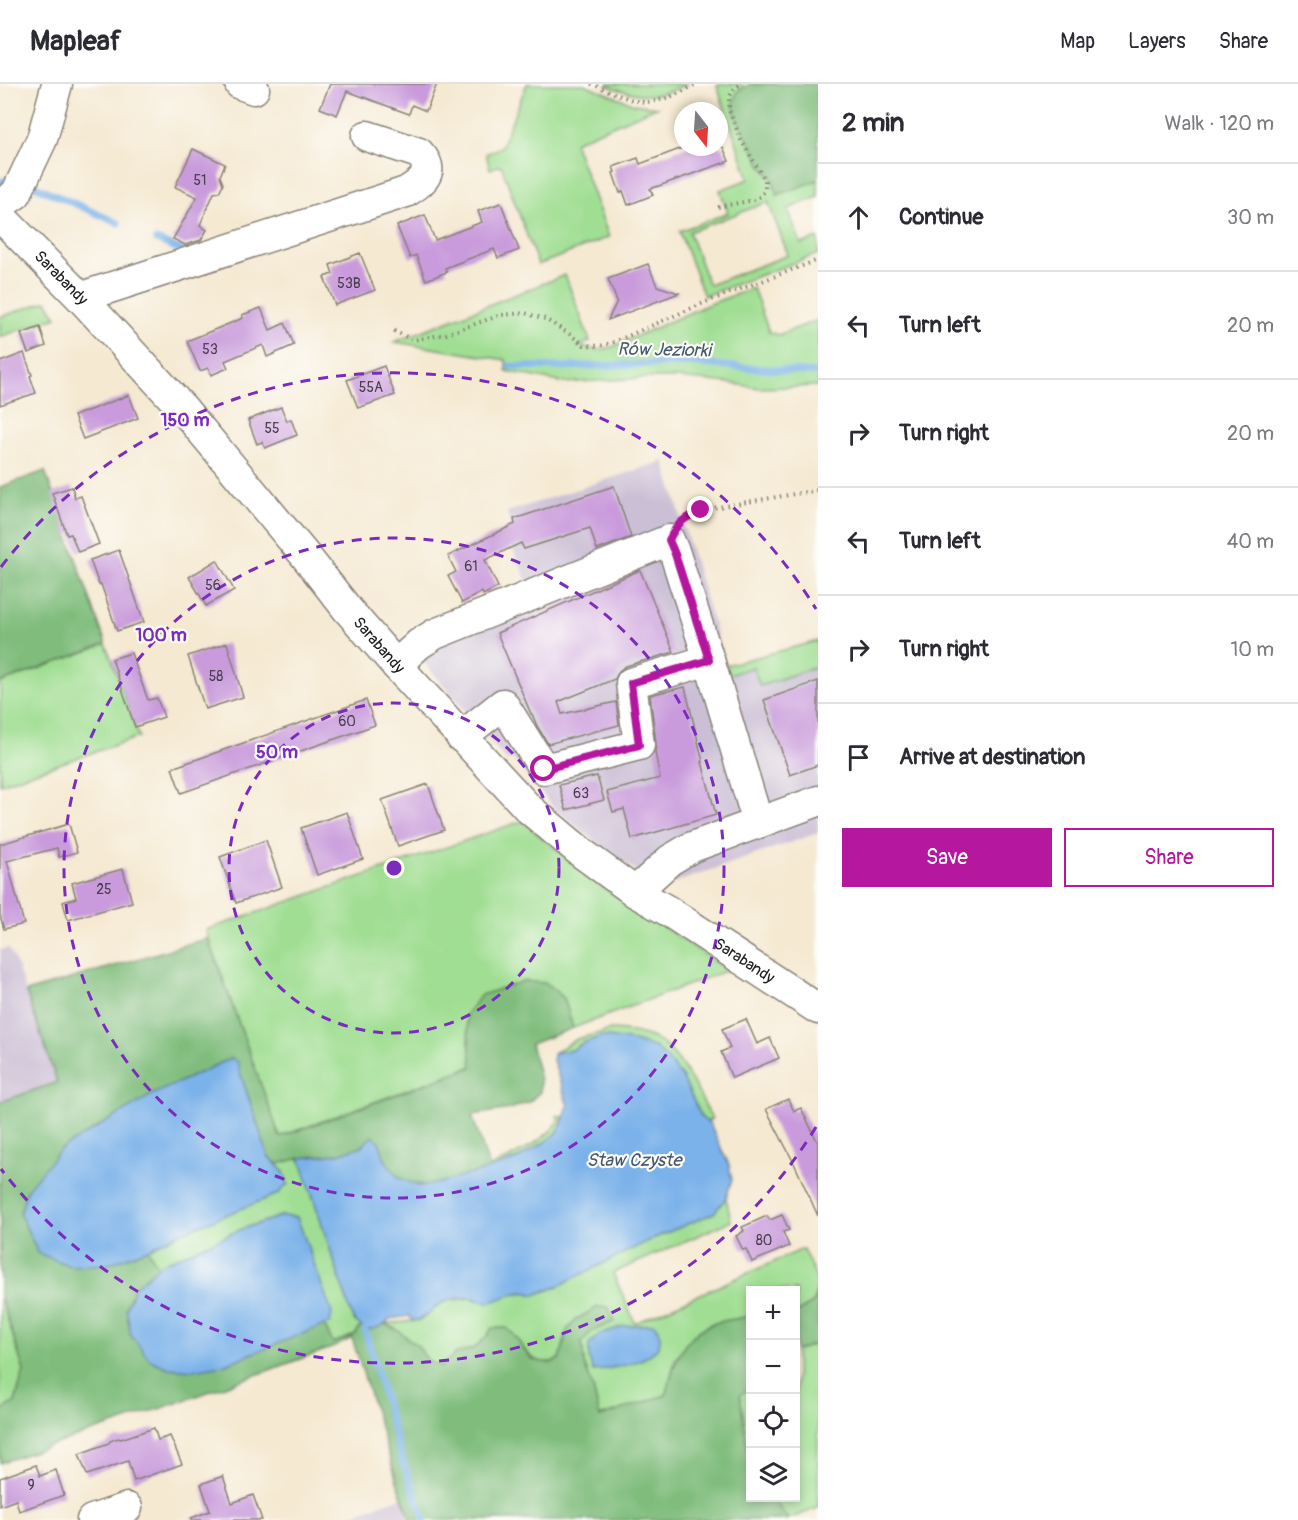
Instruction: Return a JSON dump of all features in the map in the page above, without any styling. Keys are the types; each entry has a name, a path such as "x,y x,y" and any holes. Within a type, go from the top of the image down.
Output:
{"street":[{"path":"0,205 16,194 42,139 57,84"},
{"path":"82,300 94,293 406,192 425,177 428,168 419,153 367,135"},
{"name":"Sarabandy","path":"0,216 185,411 348,610 461,737 528,808 583,854 635,891 818,1009"},
{"path":"396,665 419,644 435,634 669,540 709,660 758,823"},
{"path":"461,737 503,704 544,769 639,745 631,683 709,660"},
{"path":"502,781 535,754"},
{"path":"635,891 670,860 692,847 818,801"},
{"path":"92,1520 127,1508"}],"path":[{"path":"591,84 639,102 662,100 684,92 696,84"},
{"path":"718,207 754,200 765,190 765,180 741,140 729,110 729,99 741,84"},
{"path":"394,331 413,340 446,334 501,315 525,313 545,319 584,345 600,346 706,302 818,260"},
{"path":"669,540 676,526 701,510 818,490"}],"shaded area":[{"path":"664,461 729,675 753,667 760,686 818,666 818,833 665,886 648,879 602,847 555,809 513,759 507,761 421,659 528,583 511,545 516,542 507,512"},
{"path":"8,948 14,958 58,1082 0,1102 0,950"},
{"path":"402,1497 411,1520 355,1520 353,1514"}],"green space":[{"path":"527,84 584,84 634,104 657,107 574,142 609,237 538,265 501,165 490,169 486,154 501,147"},
{"path":"608,84 688,84 666,93 648,95 619,90 607,86"},
{"path":"739,84 746,87 738,91 762,166 773,180 777,195 818,180 818,197 788,209 801,244 818,238 818,254 704,296 679,231 728,213 720,190 749,179 728,118 728,102 723,102 717,86","holes":["768,202 788,255 709,285 689,232"]},
{"path":"750,84 818,84 818,180 777,195 773,180 762,166 736,117 733,103 738,91"},
{"path":"565,275 590,341 579,346 597,350 612,347 707,305 753,288 769,332 778,335 818,320 818,386 759,388 679,378 564,383 506,371 506,360 394,342"},
{"path":"47,301 57,317 0,337 0,317"},
{"path":"45,471 106,644 0,683 0,487"},
{"path":"818,641 818,666 760,686 753,667 729,675 726,665"},
{"path":"106,644 139,737 0,784 0,683"},
{"path":"522,821 595,882 728,970 573,1028 564,998 466,1014 472,1066 279,1137 206,930"},
{"path":"208,938 280,1137 472,1067 466,1014 481,995 524,981 546,983 564,998 573,1028 531,1044 540,1080 540,1092 529,1102 510,1109 472,1115 490,1169 433,1184 405,1181 394,1173 385,1160 379,1142 337,1154 300,1158 278,1164 268,1156 238,1063 27,1189 20,1214 38,1253 108,1264 148,1249 158,1267 135,1287 126,1308 131,1336 223,1365 324,1325 333,1343 355,1335 361,1326 365,1330 385,1324 418,1346 427,1360 441,1367 455,1354 475,1348 492,1328 507,1328 533,1360 550,1363 560,1359 567,1330 577,1319 598,1307 608,1307 615,1321 591,1332 582,1342 584,1363 600,1417 666,1395 679,1354 691,1338 709,1325 746,1317 746,1391 740,1395 746,1438 746,1502 775,1502 788,1519 411,1520 352,1338 334,1347 194,1397 0,1463 0,1412 15,1402 24,1371 0,1295 0,1102 57,1082 26,992"},
{"path":"610,1030 649,1036 668,1048 690,1077 712,1119 707,1122 702,1118 682,1077 583,1043 572,1050 553,1053 577,1039"},
{"path":"557,1115 563,1117 560,1128 546,1143 490,1169 545,1135 558,1122"},
{"path":"300,1158 353,1319 361,1326 355,1335 332,1343 324,1325 330,1323 281,1216 242,1229 158,1267 148,1249 284,1172 278,1164"},
{"path":"726,1198 731,1221 613,1273 635,1323 803,1249 818,1282 814,1302 800,1311 800,1286 746,1286 746,1317 710,1324 675,1359 666,1395 599,1417 593,1388 584,1363 582,1342 591,1332 614,1321 598,1307 577,1319 567,1330 560,1359 546,1362 534,1359 525,1351 517,1338 487,1336 475,1348 455,1354 441,1367 427,1360 418,1346 385,1324 421,1320 446,1301 470,1298 488,1303 511,1294 527,1292 534,1295 556,1287 652,1239 714,1213"},
{"path":"818,1288 818,1343 800,1350 800,1311 814,1302"},
{"path":"0,1295 24,1371 15,1402 0,1412"},
{"path":"818,1343 818,1508 788,1519 775,1502 800,1502 800,1350"},
{"path":"746,1390 746,1438 740,1394"}],"water":[{"name":"Staw Czyste","path":"602,1036 634,1041 656,1048 682,1077 702,1118 710,1124 729,1165 732,1180 726,1198 714,1213 652,1239 556,1287 534,1295 522,1292 488,1302 472,1298 454,1299 444,1302 418,1320 413,1321 409,1316 390,1319 374,1329 365,1330 353,1319 300,1158 338,1154 362,1146 372,1136 379,1142 385,1160 399,1178 419,1186 440,1183 517,1159 557,1133 568,1106 553,1060 553,1053 572,1050"},
{"path":"232,1058 238,1063 268,1156 284,1172 288,1184 278,1194 108,1264 70,1266 38,1253 20,1214 27,1189 61,1149 153,1094"},
{"path":"281,1216 297,1217 332,1313 330,1323 223,1365 193,1370 168,1368 150,1360 131,1335 126,1308 135,1287 161,1264 242,1229"},
{"path":"654,1324 659,1332 660,1341 650,1355 632,1363 593,1371 589,1359 589,1344 600,1334 624,1326"}],"building":[{"path":"330,84 437,84 426,111 412,105 409,114 347,91 337,115 320,108"},
{"path":"193,149 225,164 220,176 223,184 219,192 214,193 200,225 207,230 201,240 185,245 173,239 197,197 175,187"},
{"path":"674,151 674,156 727,156 729,161 650,189 653,195 628,205 623,191 620,193 613,167 638,158 640,164"},
{"path":"501,203 519,250 498,258 494,249 445,268 447,272 426,280 416,255 410,258 397,226 425,215 435,240 482,222 478,211"},
{"path":"360,253 375,290 335,305 324,277 333,274 330,265"},
{"path":"648,264 657,286 679,293 608,320 617,301 608,279"},
{"path":"261,308 270,330 285,323 294,345 267,357 263,345 225,361 228,368 211,375 208,368 200,371 187,341 243,318 242,315"},
{"path":"40,327 46,346 28,353 21,334"},
{"path":"24,353 36,393 0,405 0,362"},
{"path":"384,366 395,395 358,408 347,380"},
{"path":"129,395 138,418 83,439 74,416"},
{"path":"281,407 287,421 291,419 297,435 265,448 262,442 257,444 248,420"},
{"path":"614,486 631,537 597,550 590,528 524,549 521,543 485,560 498,587 483,595 482,592 462,603 448,576 456,572 448,556 515,524 514,519"},
{"path":"72,487 75,498 81,496 99,544 78,552 71,534 67,535 52,493"},
{"path":"119,550 144,622 117,631 90,560"},
{"path":"217,560 234,590 206,606 189,577"},
{"path":"640,570 674,652 626,666 619,671 615,679 558,702 562,714 616,702 619,725 548,744 531,714 497,633"},
{"path":"227,643 243,697 205,709 188,656"},
{"path":"131,653 148,700 157,698 164,717 135,727 112,659"},
{"path":"818,681 818,765 790,775 764,700"},
{"path":"685,687 716,815 632,839 624,809 613,812 607,792 660,778 655,752 650,695"},
{"path":"366,700 375,725 181,793 172,768"},
{"path":"597,776 604,800 566,810 559,785"},
{"path":"428,784 444,830 398,846 382,800"},
{"path":"347,812 363,859 317,875 301,828"},
{"path":"69,824 77,852 59,857 57,848 7,861 24,924 4,929 0,916 0,844"},
{"path":"266,840 282,887 236,903 220,857"},
{"path":"123,869 132,902 68,920 63,902 76,898 72,883"},
{"path":"746,1019 757,1044 770,1038 779,1058 732,1078 721,1052 730,1048 722,1029"},
{"path":"788,1099 794,1111 801,1108 818,1143 818,1216 766,1109"},
{"path":"782,1215 789,1230 783,1232 789,1246 752,1262 736,1236 744,1231 742,1227 767,1216 770,1220"},
{"path":"154,1428 158,1440 170,1436 182,1464 134,1481 128,1461 87,1475 79,1454 118,1438"},
{"path":"36,1465 40,1476 56,1470 64,1495 19,1511 16,1500 0,1506 0,1478"},
{"path":"223,1476 232,1503 253,1495 262,1520 191,1520 191,1518 210,1511 201,1484"}],"waterway":[{"name":"Rów Jeziorki","path":"0,182 14,179"},
{"name":"Rów Jeziorki","path":"33,185 118,223"},
{"path":"156,240 186,252"},
{"name":"Rów Jeziorki","path":"509,366 558,367 688,363 818,373"},
{"path":"365,1330 401,1457 425,1520"}],"route":[{"path":"544,769 639,745 631,683 709,660 669,540 676,526 701,510"}]}
